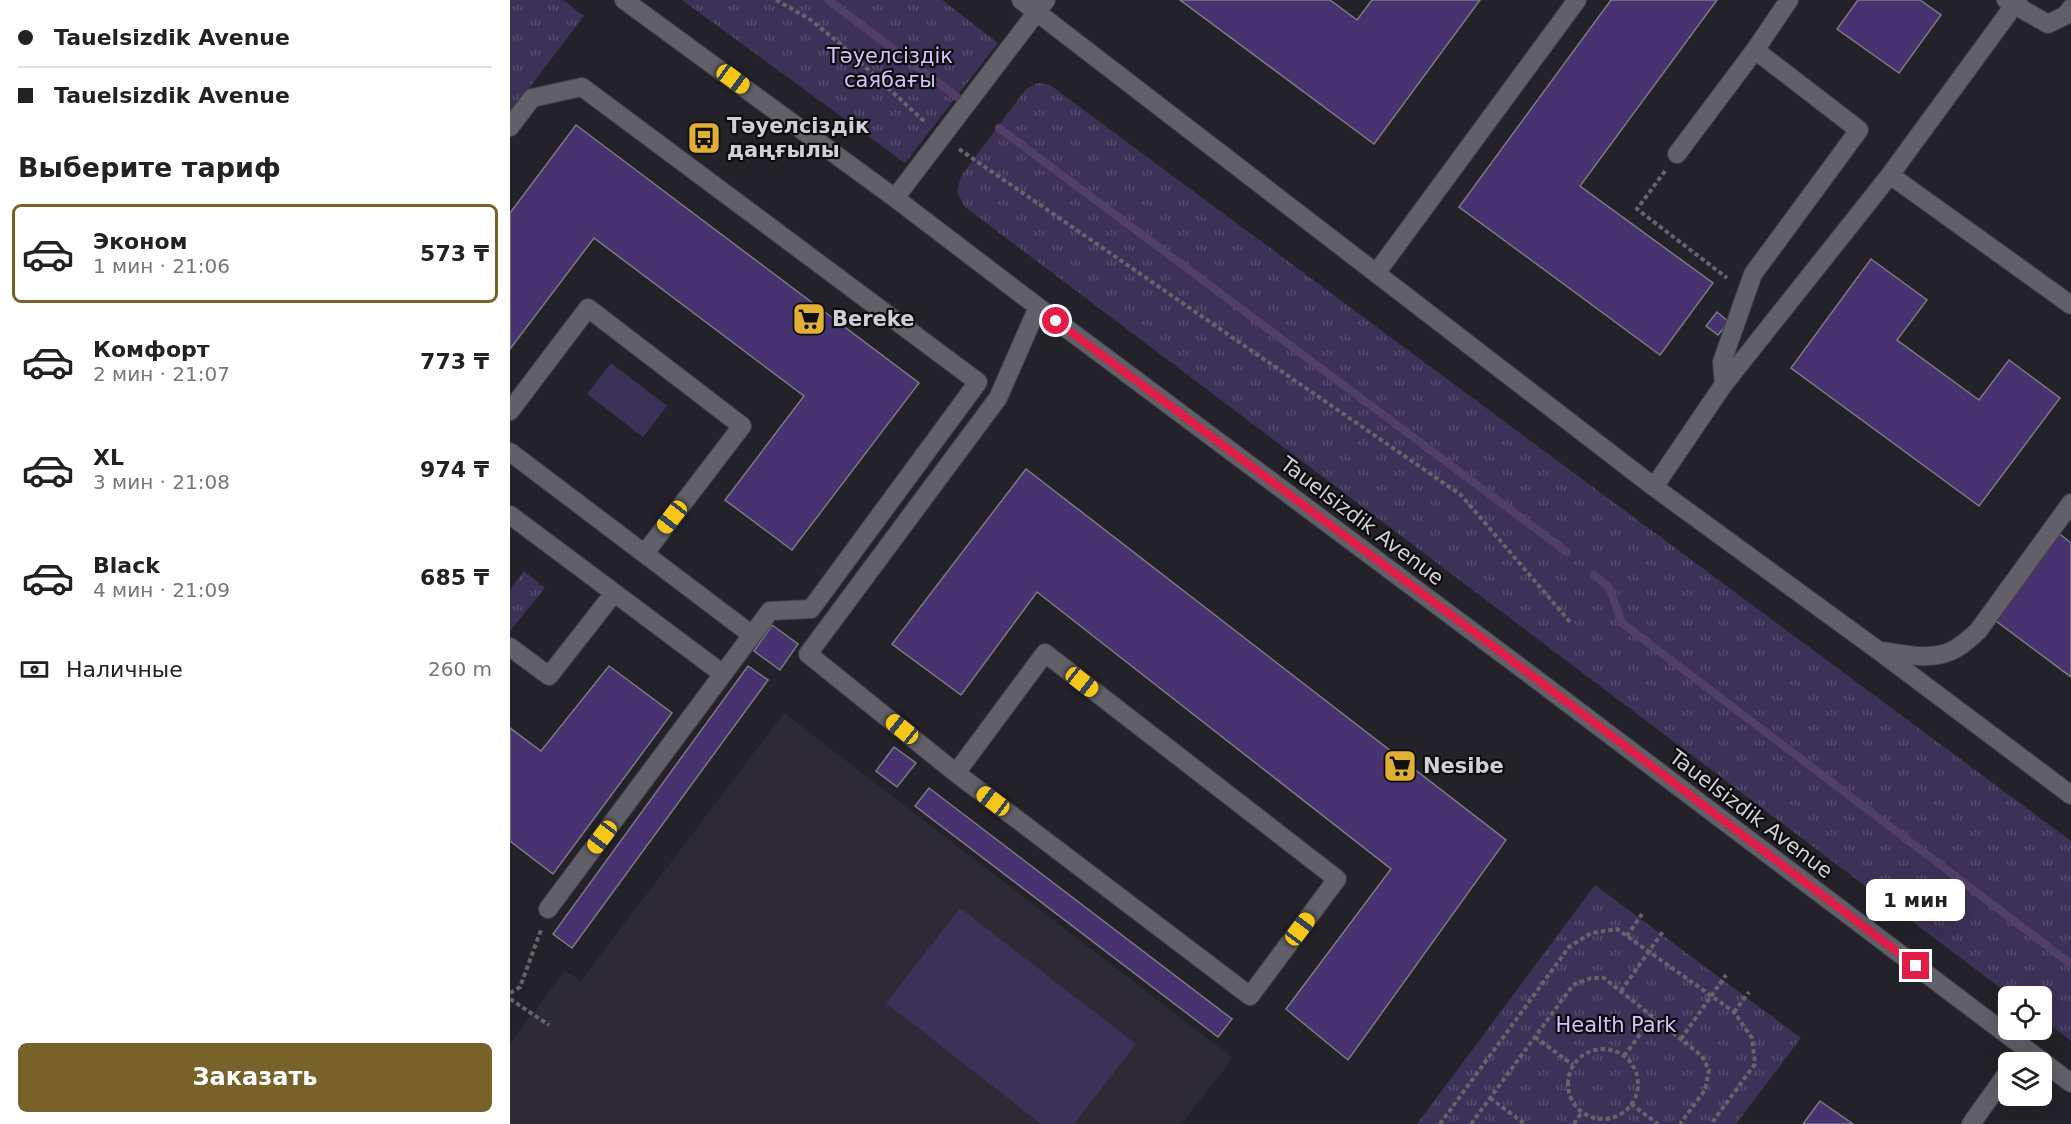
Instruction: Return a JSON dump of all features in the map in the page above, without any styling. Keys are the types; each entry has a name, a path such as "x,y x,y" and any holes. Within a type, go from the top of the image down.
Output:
{"street":[{"name":"Tauelsizdik Avenue","path":"624,0 896,198 1038,307 1520,667 2017,1052"},
{"path":"1021,0 1042,6 1377,272 1654,487 2071,795"},
{"path":"1377,272 1577,0"},
{"path":"1677,154 1755,50 1789,0"},
{"path":"1654,487 1724,384 1890,175 2013,2 2048,24 2066,15 2071,8"},
{"path":"896,198 1042,6"},
{"path":"1724,384 1722,362 1753,274 1859,130 1755,50"},
{"path":"510,127 532,98 582,87 998,398"},
{"path":"1890,175 2071,305"},
{"path":"956,773 1045,653 1337,879 1250,996 956,773 808,654 998,398 1038,307"},
{"path":"510,411 588,308 742,426 645,553"},
{"path":"548,909 770,611 811,609 978,382"},
{"path":"510,452 752,635"},
{"path":"1879,651 1924,657 1952,651 1973,636 2071,503"},
{"path":"510,515 723,674"},
{"path":"510,647 549,676 614,593"},
{"name":"Tauelsizdik Avenue","path":"2052,1072 2071,1083"},
{"path":"1971,1124 1998,1086"}],"path":[{"path":"776,0 808,18 838,42 942,137 1461,495 1569,622"},
{"path":"1677,154 1637,209 1745,292"},
{"path":"510,993 520,987 548,909"},
{"path":"1627,936 1642,914"},
{"path":"1440,1124 1569,947 1590,933 1617,929 1734,1012 1752,1038 1755,1065 1711,1124"},
{"path":"1621,991 1664,930"},
{"path":"1681,1039 1726,975"},
{"path":"1471,1124 1573,985 1591,978 1604,978 1701,1056 1709,1070 1705,1090 1680,1124"},
{"path":"1734,1012 1749,992"},
{"path":"510,999 549,1025"},
{"path":"1624,1056 1653,1017"},
{"path":"1534,1037 1573,1065"},
{"path":"1603,1048 1614,1050 1633,1064 1637,1075 1636,1097 1621,1114 1610,1118 1598,1119 1582,1112 1571,1099 1568,1088 1573,1065 1591,1051 1603,1048"},
{"path":"1490,1098 1525,1124"},
{"path":"1631,1104 1658,1124"},
{"path":"1574,1124 1582,1112"}],"shaded area":[{"path":"784,713 1233,1058 1181,1124 510,1124 510,1043 565,971 581,981"}],"green space":[{"path":"510,0 563,0 584,16 510,113"},
{"name":"Тәуелсіздік саябағы","path":"682,0 942,0 998,43 905,163"},
{"name":"Тәуелсіздік саябағы","path":"1038,83 1050,85 2071,841 2071,1041 2052,1027 2052,986 1998,986 965,207 957,192 961,176 1026,89"},
{"path":"611,363 667,406 643,437 587,394"},
{"path":"524,571 545,588 510,631 510,590"},
{"name":"Health Park","path":"1595,885 1801,1038 1736,1124 1417,1124"},
{"path":"960,908 1136,1044 1074,1124 1041,1124 886,1003"}],"building":[{"path":"1180,0 1330,0 1357,20 1372,0 1480,0 1374,144"},
{"path":"1611,0 1717,0 1580,186 1713,283 1660,355 1459,207"},
{"path":"1858,0 1920,0 1941,15 1899,73 1837,29"},
{"path":"576,125 919,383 792,550 725,500 804,396 594,238 510,349 510,213"},
{"path":"1871,259 1927,300 1897,340 1979,400 2009,360 2060,398 1979,506 1791,368"},
{"path":"1717,312 1729,322 1718,335 1706,326"},
{"path":"1026,469 1506,840 1348,1060 1286,1009 1391,869 1037,592 961,695 892,644"},
{"path":"2057,532 2071,543 2071,677 1992,618"},
{"path":"772,625 798,644 780,670 754,651"},
{"path":"609,666 672,713 553,874 510,841 510,728 541,751"},
{"path":"748,666 768,680 572,948 553,934"},
{"path":"894,747 916,763 897,787 876,771"},
{"path":"929,788 1232,1019 1218,1037 915,806"},
{"path":"1820,1101 1853,1124 1803,1124"}],"waterway":[{"path":"828,0 960,99"},
{"path":"999,128 1567,552"},
{"path":"1594,575 1609,587 1622,623 2071,964"}],"place":[{"name":"Тәуелсіздік даңғылы","path":"704,138"},
{"name":"Bereke","path":"809,319"},
{"name":"Nesibe","path":"1400,766"}],"route":[{"path":"1056,321 1502,653 1916,966"}]}
